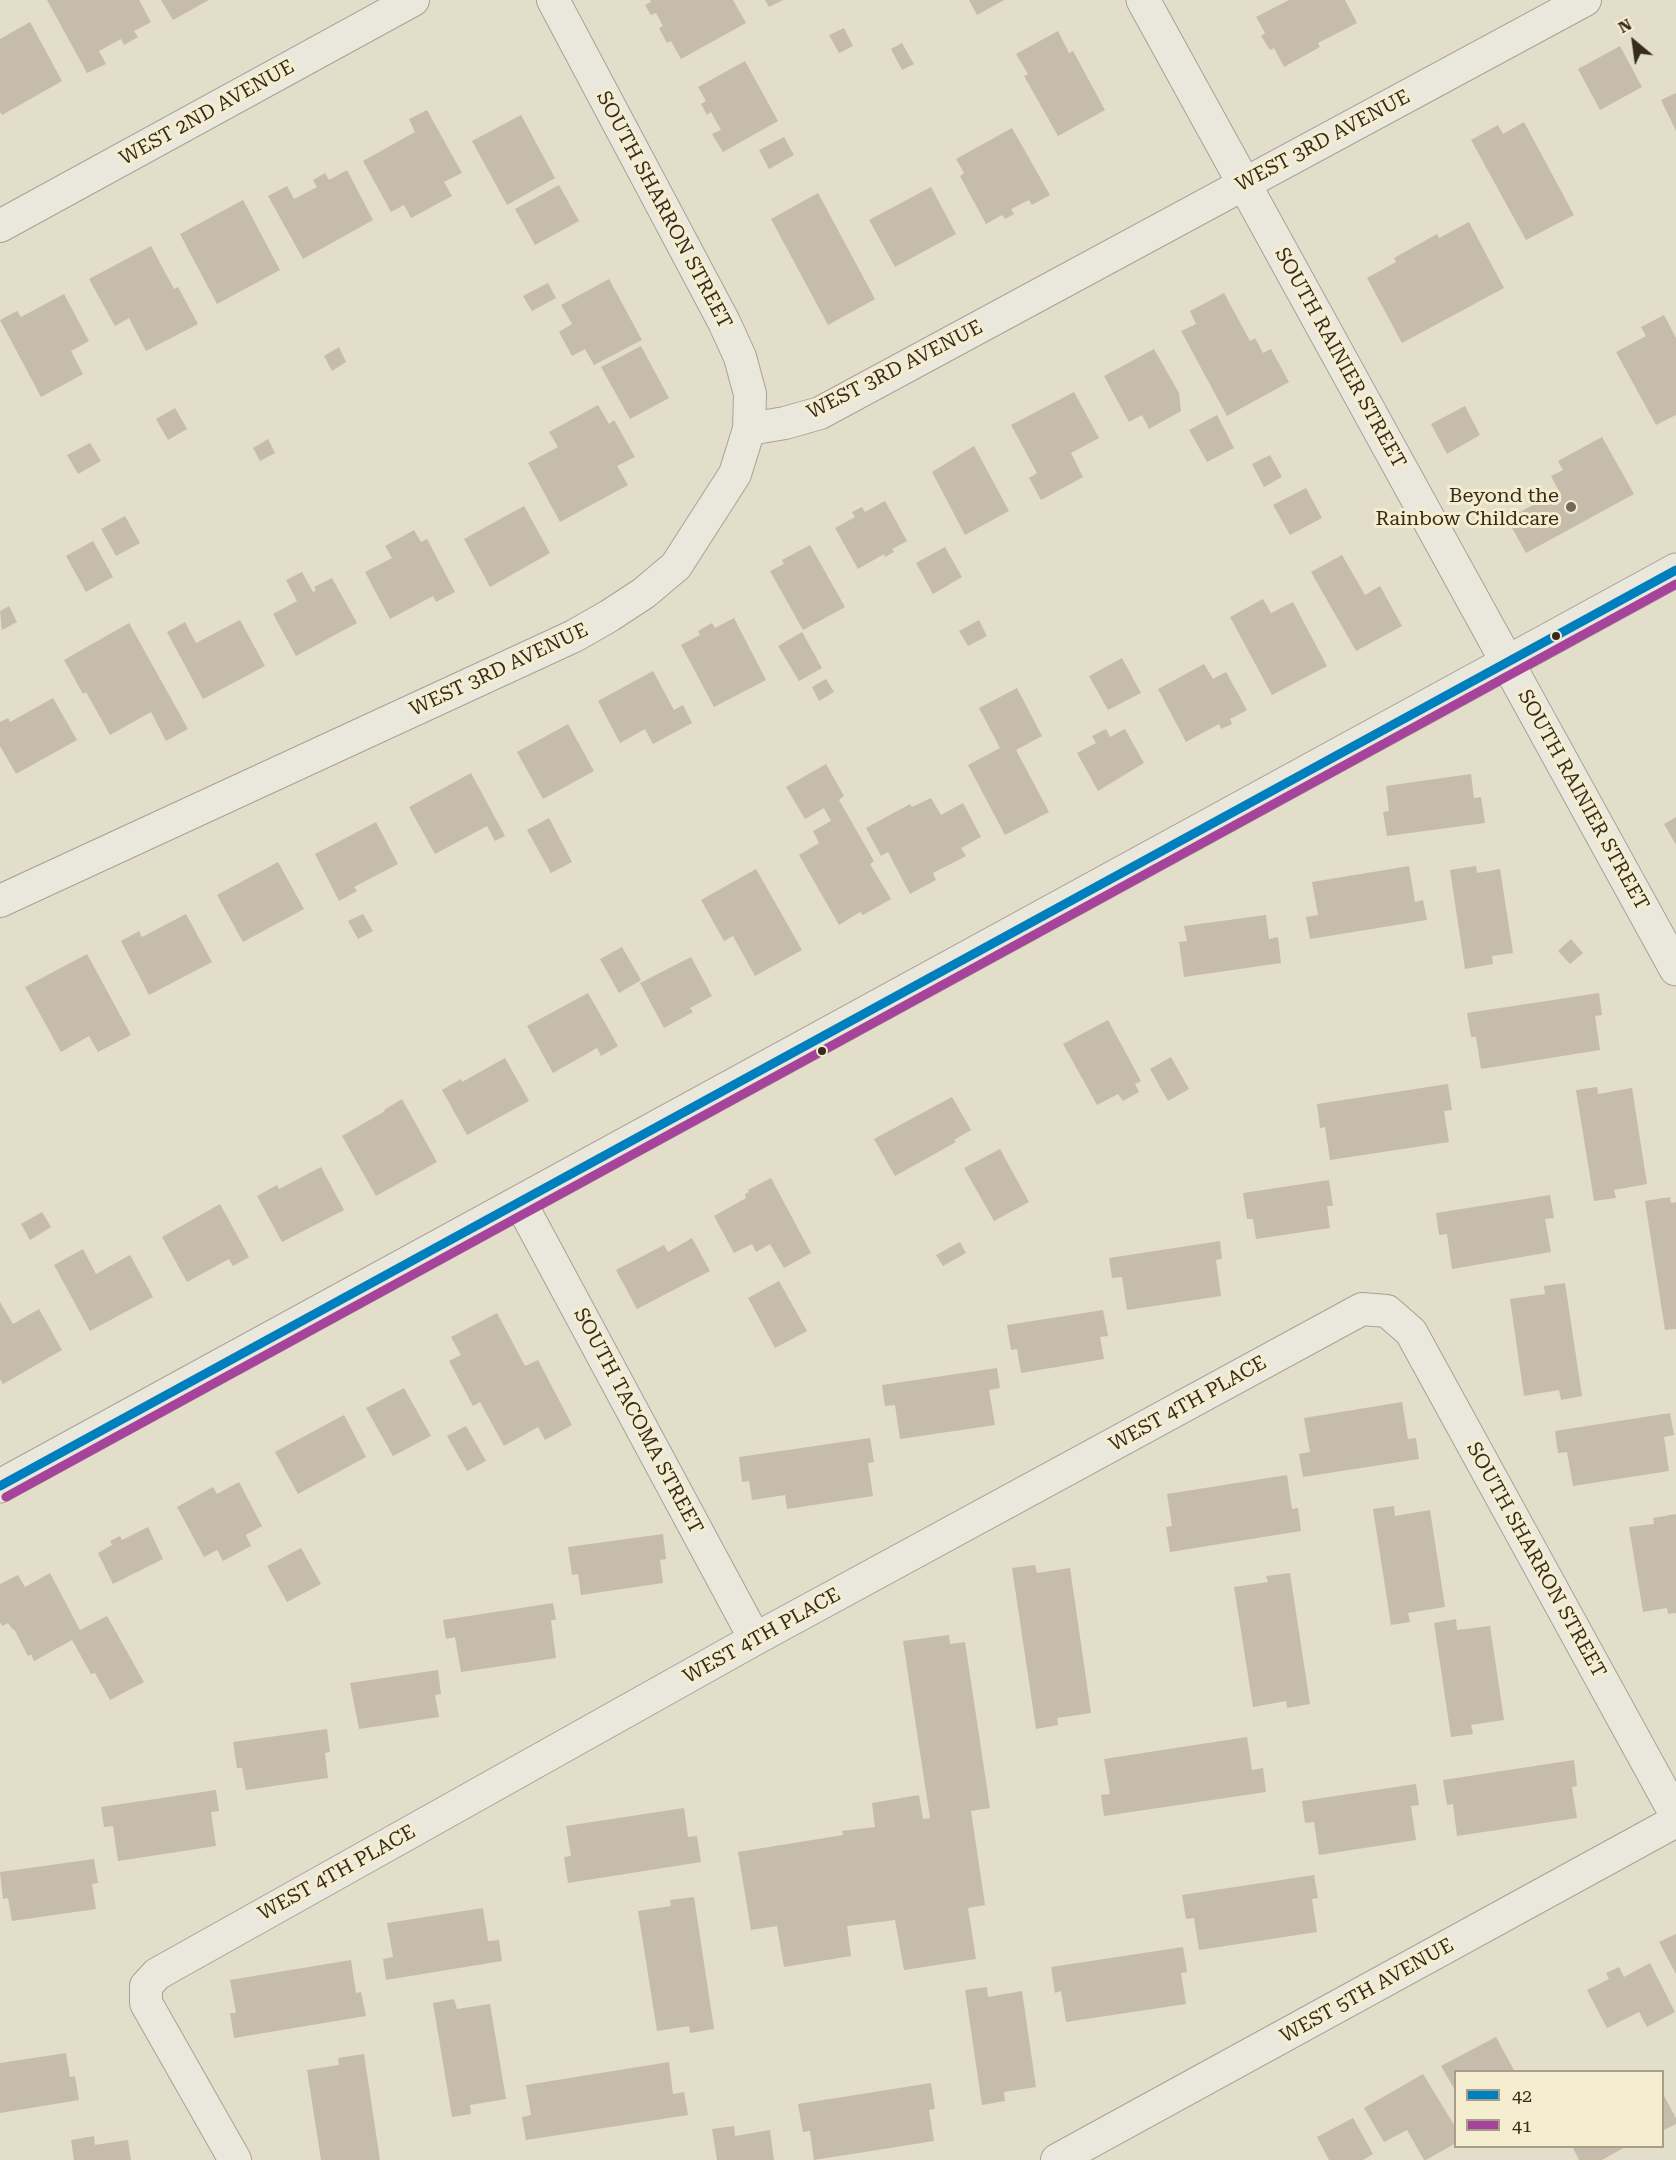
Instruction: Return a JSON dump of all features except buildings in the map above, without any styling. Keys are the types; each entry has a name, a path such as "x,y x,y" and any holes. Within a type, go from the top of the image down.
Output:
{"street":[{"name":"WEST 2ND AVENUE","path":"0,226 414,0"},
{"name":"SOUTH SHARRON STREET","path":"553,0 724,322 740,357 750,394 749,429"},
{"name":"SOUTH RAINIER STREET","path":"1143,0 1676,969"},
{"name":"WEST 3RD AVENUE","path":"0,901 563,641 609,616 644,593 676,566 735,474 749,429 785,423 820,413 1586,0"},
{"path":"0,1486 1676,570"},
{"name":"SOUTH TACOMA STREET","path":"520,1202 755,1639"},
{"name":"WEST 4TH PLACE","path":"235,2160 146,2003 146,1986 157,1974 755,1639 1362,1309 1387,1311"},
{"name":"SOUTH SHARRON STREET","path":"1387,1311 1410,1332 1676,1815"},
{"name":"WEST 5TH AVENUE","path":"1057,2160 1676,1821"}],"transit line":[{"name":"42","path":"0,1486 1676,570"},
{"name":"41","path":"6,1497 1676,584"}],"place":[{"name":"Beyond the Rainbow Childcare","path":"1571,507"}]}
